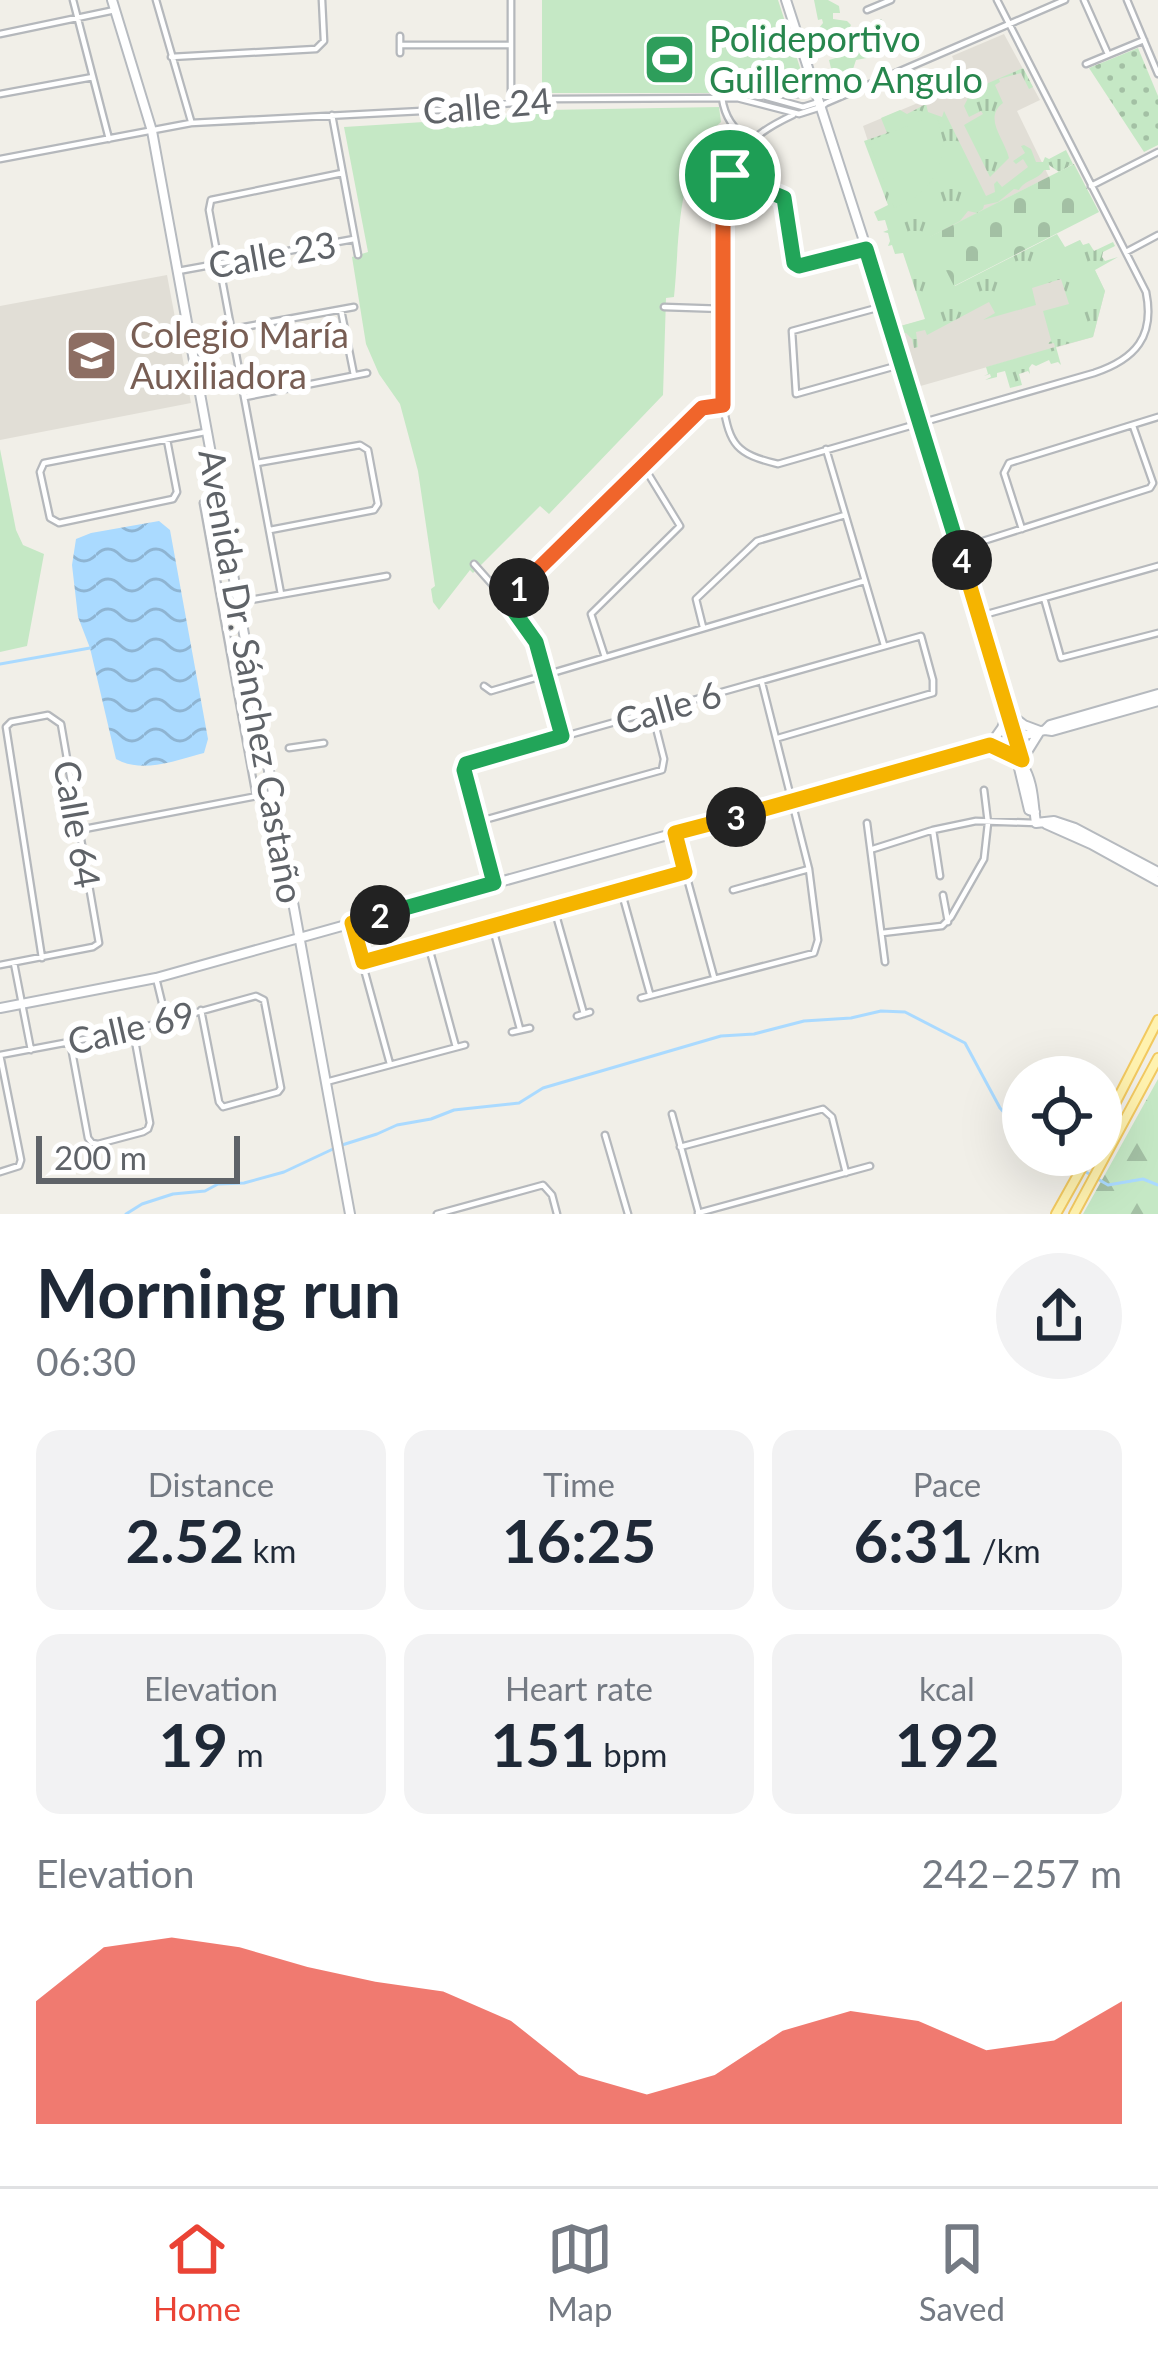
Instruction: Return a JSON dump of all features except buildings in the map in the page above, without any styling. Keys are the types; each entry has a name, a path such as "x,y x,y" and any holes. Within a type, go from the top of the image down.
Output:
{"main road":[{"path":"1122,1091 1156,1027"},
{"path":"1074,1214 1158,1058"},
{"path":"1056,1214 1077,1176"}],"street":[{"path":"73,0 109,139"},
{"path":"156,0 191,123"},
{"path":"171,57 316,49 324,41 322,0"},
{"path":"511,0 511,102"},
{"path":"786,0 921,422 1022,762"},
{"path":"867,10 891,0"},
{"path":"793,115 748,141 730,175 723,207 723,405 728,434 744,454 778,464 1110,368 1131,355 1144,334 1148,321 1145,292 997,0"},
{"path":"763,96 800,106 820,105 1065,0"},
{"path":"1084,0 1108,55"},
{"path":"1127,0 1158,74"},
{"path":"0,34 78,20 114,5"},
{"name":"Avenida Dr. Sánchez Castaño","path":"114,5 152,131 350,1214"},
{"path":"400,36 400,49 510,45"},
{"path":"1086,64 1144,40"},
{"path":"0,94 93,77"},
{"path":"737,98 798,94 812,82"},
{"path":"722,98 729,123 748,141"},
{"name":"Calle 24","path":"0,159 191,123 511,102 737,98 799,114 820,105"},
{"path":"332,115 342,173"},
{"path":"1091,185 1158,152"},
{"name":"Calle 23","path":"178,271 354,238 342,173 212,200 209,210 218,263"},
{"path":"730,175 784,198 794,263 799,266 866,249"},
{"path":"1126,252 1158,235"},
{"path":"354,238 358,255"},
{"path":"218,263 280,594"},
{"path":"885,306 792,331 796,394 903,364"},
{"path":"232,329 354,307"},
{"path":"664,307 724,309"},
{"path":"338,310 355,376"},
{"path":"1144,334 1158,340"},
{"path":"245,397 367,374"},
{"path":"506,600 702,408 723,405"},
{"path":"1022,529 1005,478 1006,466 1158,417"},
{"path":"959,549 1150,488 1153,483 1132,427"},
{"path":"167,440 177,492 173,499 59,523 50,518 40,472 44,463 208,432"},
{"path":"257,463 360,446 368,451 378,504 374,510 270,530"},
{"path":"826,449 885,646"},
{"path":"604,657 591,614 680,526 644,467"},
{"path":"220,497 202,503 256,796"},
{"path":"704,628 696,599 758,541 845,515"},
{"path":"474,563 536,642 562,736"},
{"path":"980,616 1158,566"},
{"path":"239,602 387,576"},
{"path":"484,686 491,691 864,581"},
{"path":"1045,598 1060,658 1158,632"},
{"name":"Calle 6","path":"494,883 466,764 920,636 933,692 778,738"},
{"path":"641,998 814,953 818,940 809,869 762,681"},
{"path":"1008,713 1020,723 1052,731 1158,698"},
{"path":"477,822 662,770 664,759 652,712"},
{"path":"990,745 1008,713"},
{"name":"Calle 64","path":"0,965 42,958 93,947 99,943 61,724 48,715 10,722 6,727 42,958"},
{"path":"0,1008 156,978 1042,730"},
{"path":"1042,730 1026,749 1019,768 1026,778 1029,810 1038,820 1107,848 1154,874"},
{"path":"290,748 323,742"},
{"path":"990,745 1022,762"},
{"path":"882,933 948,922 981,867 988,843 984,790"},
{"path":"79,830 273,793"},
{"path":"873,849 976,821 1038,820"},
{"path":"868,823 885,962"},
{"path":"933,830 940,876"},
{"path":"675,833 714,977"},
{"path":"733,890 809,869"},
{"path":"363,962 685,872"},
{"path":"621,890 650,994"},
{"path":"944,895 948,922"},
{"path":"554,908 584,1014"},
{"path":"352,923 390,1064"},
{"path":"492,925 520,1029"},
{"path":"428,944 456,1047"},
{"path":"14,963 31,1050"},
{"path":"156,978 166,1020"},
{"name":"Calle 69","path":"0,1055 133,1030 200,1010 261,997 281,1088 275,1095 228,1107 219,1102 200,1010"},
{"path":"512,1032 530,1028"},
{"path":"70,1041 88,1138 98,1144 143,1132 150,1123 133,1030"},
{"path":"326,1082 465,1045"},
{"path":"0,1055 21,1160 19,1166 0,1172"},
{"path":"680,1147 823,1109 832,1117 846,1173"},
{"path":"672,1114 699,1213 870,1166"},
{"path":"605,1135 628,1214"},
{"path":"436,1214 543,1185 552,1195 557,1214"}],"shaded area":[{"path":"1004,34 1040,100 1017,111 1049,177 904,250 863,126 963,84 952,56"},
{"path":"1080,240 1105,291 1093,337 917,387 897,327 927,319"},
{"name":"Colegio María Auxiliadora","path":"167,275 191,403 0,440 0,306"}],"green space":[{"name":"Polideportivo Guillermo Angulo","path":"542,0 778,0 805,83 799,91 779,93 542,93"},
{"path":"814,0 839,6 840,13 833,13 833,19 851,25 845,37 856,46 864,47 872,34 871,24 881,19 886,25 880,32 884,41 877,46 879,50 872,57 856,60 844,74 849,86 839,89 833,76 829,60 839,57 833,50 840,41 819,28 823,23"},
{"path":"1138,48 1158,96 1158,145 1144,152 1089,68"},
{"path":"1023,68 1033,87 1029,89 1021,73 999,79 995,85 1003,103 995,122 1009,158 990,177 964,125 983,114 969,117 964,106 972,90"},
{"path":"926,104 928,112 942,117 944,111 986,196 995,192 997,181 1002,187 1028,167 1023,159 1013,161 1025,153 1021,146 1031,149 1036,162 1066,150 1073,164 1059,172 1049,165 1050,170 1019,190 984,205 977,213 968,211 960,221 930,237 955,286 1057,234 1065,247 1080,240 1094,251 1113,242 1115,246 1102,257 1105,261 1118,257 1095,270 1105,291 1093,337 1056,347 1061,365 1049,360 1032,364 1030,374 1019,374 1022,385 1010,388 1005,371 985,380 991,377 984,376 986,367 1055,347 1048,344 1043,311 1069,304 1061,279 1032,288 1036,305 983,320 995,313 989,302 927,335 925,330 916,332 918,347 897,327 925,319 903,253 895,254 892,245 888,246 885,220 878,221 874,212 888,205 864,141 887,133 881,118 900,110 907,114"},
{"path":"719,107 721,122 706,139 687,180 674,297 666,298 663,395 549,514 540,506 473,573 470,570 439,610 431,589 435,586 418,471 400,404 366,344 352,257 368,252 344,127 546,110"},
{"path":"936,115 942,145 937,172 920,193 894,208 869,141"},
{"path":"1074,164 1099,212 954,286 929,237"},
{"path":"0,449 16,530 23,545 44,554 27,646 0,652"},
{"path":"1158,1079 1158,1214 1083,1214 1104,1176 1122,1176 1122,1144"}],"water":[{"path":"159,521 170,530 208,739 204,753 137,765 116,759 78,617 72,565 76,539"}],"waterway":[{"path":"0,664 90,648"},
{"path":"342,1145 454,1110 519,1103 543,1088 721,1036 881,1011 905,1012 965,1043 1002,1110"},
{"path":"126,1214 173,1194 284,1172 333,1149"},
{"path":"1093,1176 1108,1185 1143,1179 1158,1185"}],"place":[{"name":"Polideportivo Guillermo Angulo","path":"670,59"},
{"name":"Colegio María Auxiliadora","path":"91,355"}],"route":[{"path":"730,175 784,198 794,263 799,266 866,249 1022,760 990,745 675,833 685,872 363,962 352,923 494,883 466,764 562,736 536,642 506,600 702,408 723,405 723,207 730,175"}]}
